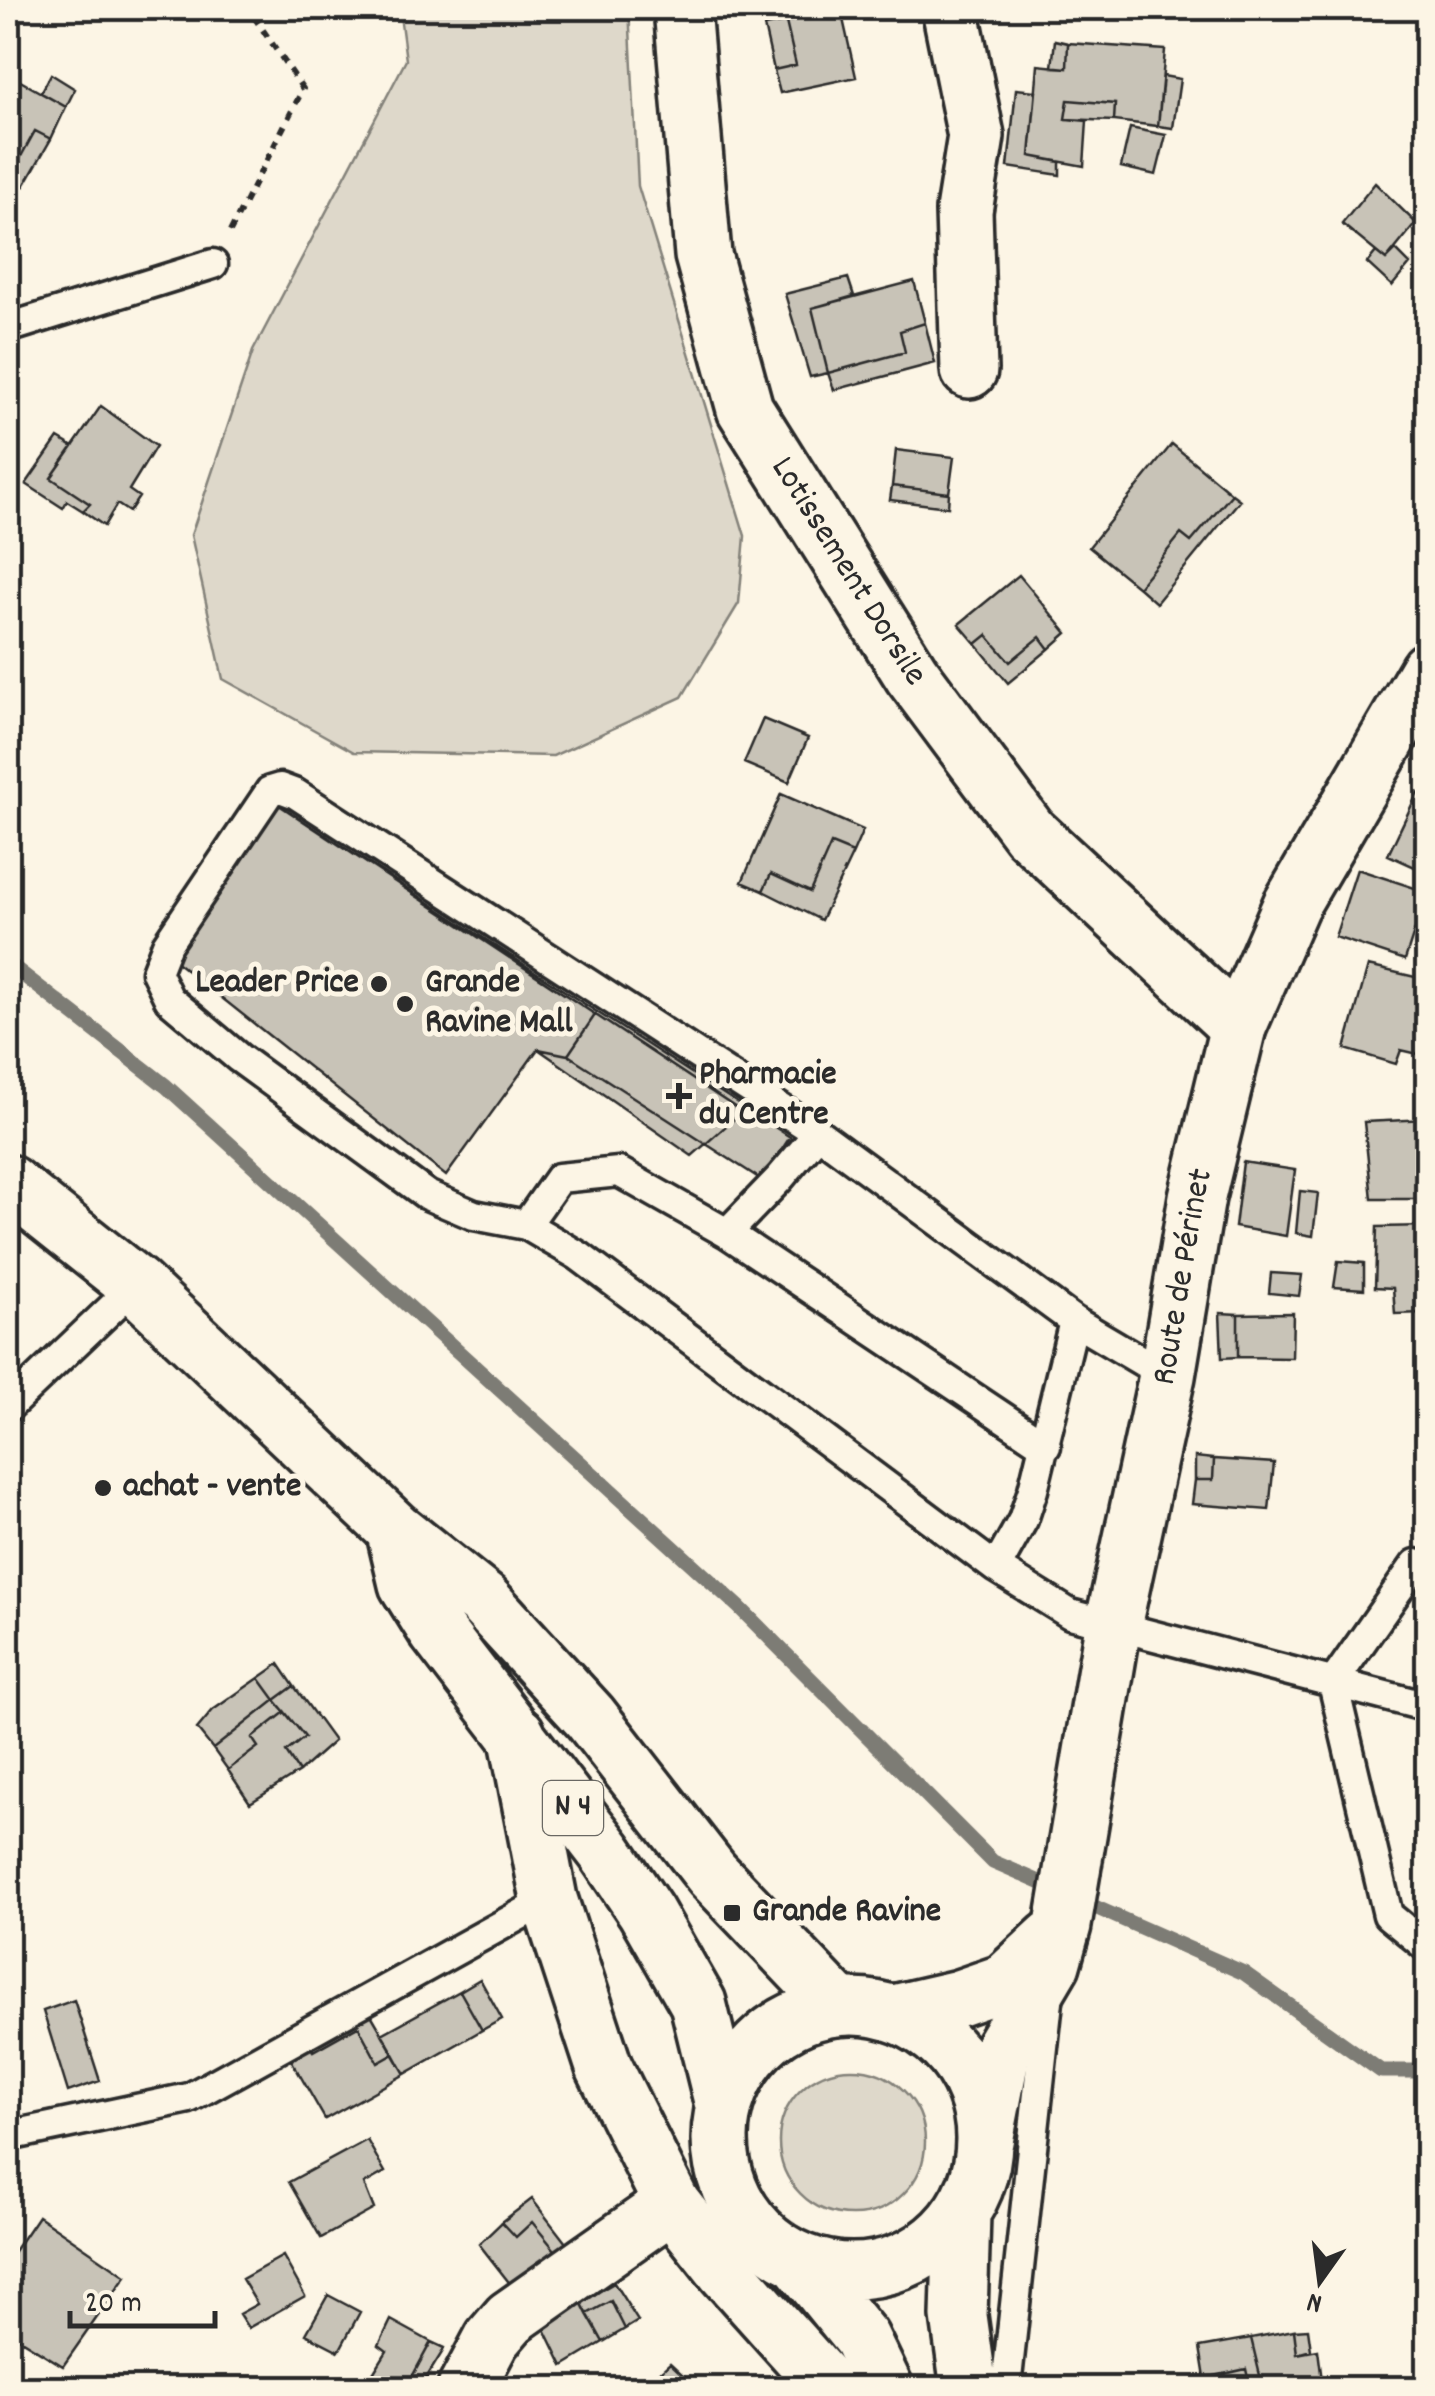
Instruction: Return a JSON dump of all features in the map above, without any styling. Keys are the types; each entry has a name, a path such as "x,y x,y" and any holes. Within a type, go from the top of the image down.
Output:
{"main road":[{"name":"Lotissement Dorsile","path":"682,8 702,255 745,409 912,675 1029,832 1238,1027"},
{"path":"950,8 976,136 964,211 969,370"},
{"name":"Route de Périnet","path":"985,2141 1004,2047 1060,1934 1113,1626 1166,1376 1197,1198 1238,1027 1291,905 1428,670"},
{"name":"N 4","path":"8,1183 136,1285 394,1529 483,1600 590,1717 712,1874 839,2007"},
{"name":"N 4","path":"394,1529 406,1584 437,1632 605,1851 698,2002 723,2104"},
{"path":"517,1734 549,1899 604,2067 672,2204 830,2388"},
{"path":"894,2013 959,1998 1005,1982 1060,1934"},
{"name":"N 4","path":"858,2006 894,2013 932,2032 960,2062 978,2099 985,2141 978,2179 962,2214 945,2234 900,2263 848,2272 797,2260 765,2240 740,2211 724,2178 719,2141 723,2104 738,2068 765,2038 800,2017 858,2006"},
{"path":"466,2388 492,2339 510,2318 672,2204"},
{"name":"N 4","path":"962,2214 959,2316 969,2388"},
{"name":"N 4","path":"797,2260 861,2338 885,2388"}],"lane":[{"path":"8,328 213,264"},
{"path":"1166,1376 1074,1321 818,1133 296,794 280,788 270,791 166,944 156,972 169,999 240,1058 427,1194 474,1215 526,1225 579,1256 996,1568 1070,1614 1428,1707"},
{"path":"726,1232 818,1133"},
{"path":"526,1225 559,1178 619,1172 726,1232 1046,1446"},
{"path":"8,1408 136,1285"},
{"path":"996,1568 1023,1520 1046,1446 1074,1321"},
{"path":"1416,1564 1333,1683 1388,1915 1428,1948"},
{"path":"8,2136 189,2098 549,1899"},
{"path":"1006,2388 1060,1934"}],"path":[{"path":"213,264 303,89 248,8"}],"shaded area":[{"path":"399,8 629,8 638,186 745,536 739,603 682,697 553,756 354,752 223,679 191,535 253,351 406,60"},
{"path":"852,2069 880,2075 904,2090 919,2114 925,2142 919,2170 904,2194 880,2209 852,2215 824,2209 800,2194 785,2170 779,2142 785,2114 800,2090 824,2075"}],"building":[{"path":"841,10 856,77 780,93 774,70 796,65 786,22"},
{"path":"786,22 796,65 774,70 764,26"},
{"path":"1055,40 1068,43 1067,68 1052,67"},
{"path":"1068,43 1165,50 1158,126 1114,121 1115,104 1068,100 1065,119 1087,121 1084,166 1030,156 1038,65 1067,68"},
{"path":"8,74 66,107 51,139 35,131 19,160 8,154"},
{"path":"51,74 75,89 66,107 41,93"},
{"path":"1163,76 1180,79 1173,128 1158,126"},
{"path":"1016,89 1036,91 1030,156 1060,162 1060,175 1008,167"},
{"path":"1068,100 1115,104 1114,121 1065,119"},
{"path":"1130,128 1166,135 1156,175 1121,167"},
{"path":"35,131 51,139 24,186 8,177 8,154 19,160"},
{"path":"1375,183 1416,223 1386,260 1342,224"},
{"path":"1396,250 1410,264 1392,286 1367,263 1376,252 1386,260"},
{"path":"848,278 854,296 812,308 828,373 810,377 785,294"},
{"path":"914,281 925,323 900,331 905,352 828,373 812,308"},
{"path":"925,323 935,363 834,390 828,373 905,352 900,331"},
{"path":"101,406 156,446 129,490 139,497 129,512 117,504 104,526 83,511 90,504 51,478"},
{"path":"58,438 73,447 51,478 90,504 83,511 67,501 63,508 26,484"},
{"path":"1172,444 1232,494 1191,542 1181,534 1138,587 1089,547"},
{"path":"896,450 954,457 949,493 892,486"},
{"path":"892,486 949,493 948,507 890,500"},
{"path":"1232,494 1240,500 1156,603 1138,587 1181,534 1191,542"},
{"path":"1019,575 1067,633 1049,649 1040,637 1010,662 987,635 976,644 959,624"},
{"path":"987,635 1010,662 1040,637 1049,649 1008,683 976,644"},
{"path":"763,719 808,738 789,782 744,763"},
{"path":"1418,792 1428,797 1428,873 1388,855"},
{"path":"781,794 863,830 853,853 831,844 810,892 771,874 763,891 742,882"},
{"name":"Leader Price","path":"276,803 597,1012 568,1055 538,1049 446,1176 174,960"},
{"name":"Leader Price","path":"276,803 742,1112 692,1156 538,1049 446,1176 174,960"},
{"path":"831,844 853,853 821,920 763,891 771,874 810,892"},
{"path":"1357,869 1427,892 1405,960 1335,937"},
{"path":"1368,966 1428,980 1428,1014 1418,1054 1401,1050 1396,1064 1345,1049"},
{"name":"Pharmacie du Centre","path":"597,1012 790,1137 762,1180 568,1055"},
{"path":"1428,1119 1428,1199 1372,1199 1364,1122"},
{"path":"1243,1162 1295,1170 1286,1236 1235,1227"},
{"path":"1300,1191 1318,1193 1313,1236 1296,1233"},
{"path":"1428,1226 1425,1328 1424,1313 1395,1314 1393,1288 1375,1287 1377,1227"},
{"path":"1338,1261 1364,1263 1364,1289 1334,1287"},
{"path":"1271,1273 1302,1275 1299,1296 1269,1293"},
{"path":"1220,1313 1238,1314 1238,1357 1222,1358"},
{"path":"1293,1313 1292,1358 1238,1357 1238,1314"},
{"path":"1195,1457 1214,1459 1213,1480 1195,1480"},
{"path":"1214,1459 1274,1463 1269,1510 1192,1504 1195,1480 1213,1480"},
{"path":"279,1664 294,1686 275,1700 259,1678"},
{"path":"259,1678 275,1700 213,1749 197,1729 213,1710"},
{"path":"294,1686 334,1741 299,1772 286,1752 305,1737 275,1700"},
{"path":"275,1700 285,1712 252,1738 258,1747 228,1770 213,1749"},
{"path":"285,1712 305,1737 286,1752 299,1772 250,1803 228,1770 258,1747 252,1738"},
{"path":"480,1979 502,2019 482,2030 460,1991"},
{"path":"460,1991 482,2030 405,2074 382,2034"},
{"path":"74,2000 100,2081 68,2092 43,2011"},
{"path":"369,2011 394,2054 378,2063 358,2026 313,2051 309,2045"},
{"path":"358,2026 378,2063 394,2054 405,2074 325,2119 289,2056 309,2045 313,2051"},
{"path":"367,2140 385,2172 364,2184 374,2209 321,2238 289,2182"},
{"path":"532,2199 569,2247 559,2255 532,2222 516,2237 502,2222"},
{"path":"38,2216 126,2276 63,2366 8,2332 8,2260"},
{"path":"502,2222 516,2237 532,2222 559,2255 515,2290 479,2244"},
{"path":"283,2256 305,2296 248,2328 239,2314 257,2304 242,2279"},
{"path":"614,2283 638,2321 625,2329 611,2301 587,2314 581,2302"},
{"path":"328,2295 360,2312 339,2351 306,2334"},
{"path":"611,2301 625,2329 603,2342 587,2314"},
{"path":"581,2302 603,2342 563,2366 543,2325"},
{"path":"391,2320 431,2342 406,2388 364,2388 387,2351 379,2345"},
{"path":"1308,2329 1311,2350 1297,2354 1294,2330"},
{"path":"1294,2330 1297,2354 1318,2350 1323,2388 1263,2388 1251,2338"},
{"path":"1251,2338 1263,2388 1250,2388 1246,2369 1205,2378 1200,2347"},
{"path":"431,2342 443,2351 420,2388 406,2388"},
{"path":"670,2363 697,2388 677,2388 672,2383 667,2388 643,2388"},
{"path":"1246,2369 1250,2388 1227,2388 1225,2374"}],"waterway":[{"path":"8,963 166,1086 739,1607 993,1862 1058,1890"},
{"path":"1079,1900 1244,1973 1381,2071 1428,2071"}],"place":[{"name":"Leader Price","path":"379,984"},
{"name":"Grande Ravine Mall","path":"405,1004"},
{"name":"Pharmacie du Centre","path":"679,1096"},
{"name":"achat - vente","path":"103,1488"},
{"name":"Grande Ravine","path":"732,1913"}]}
